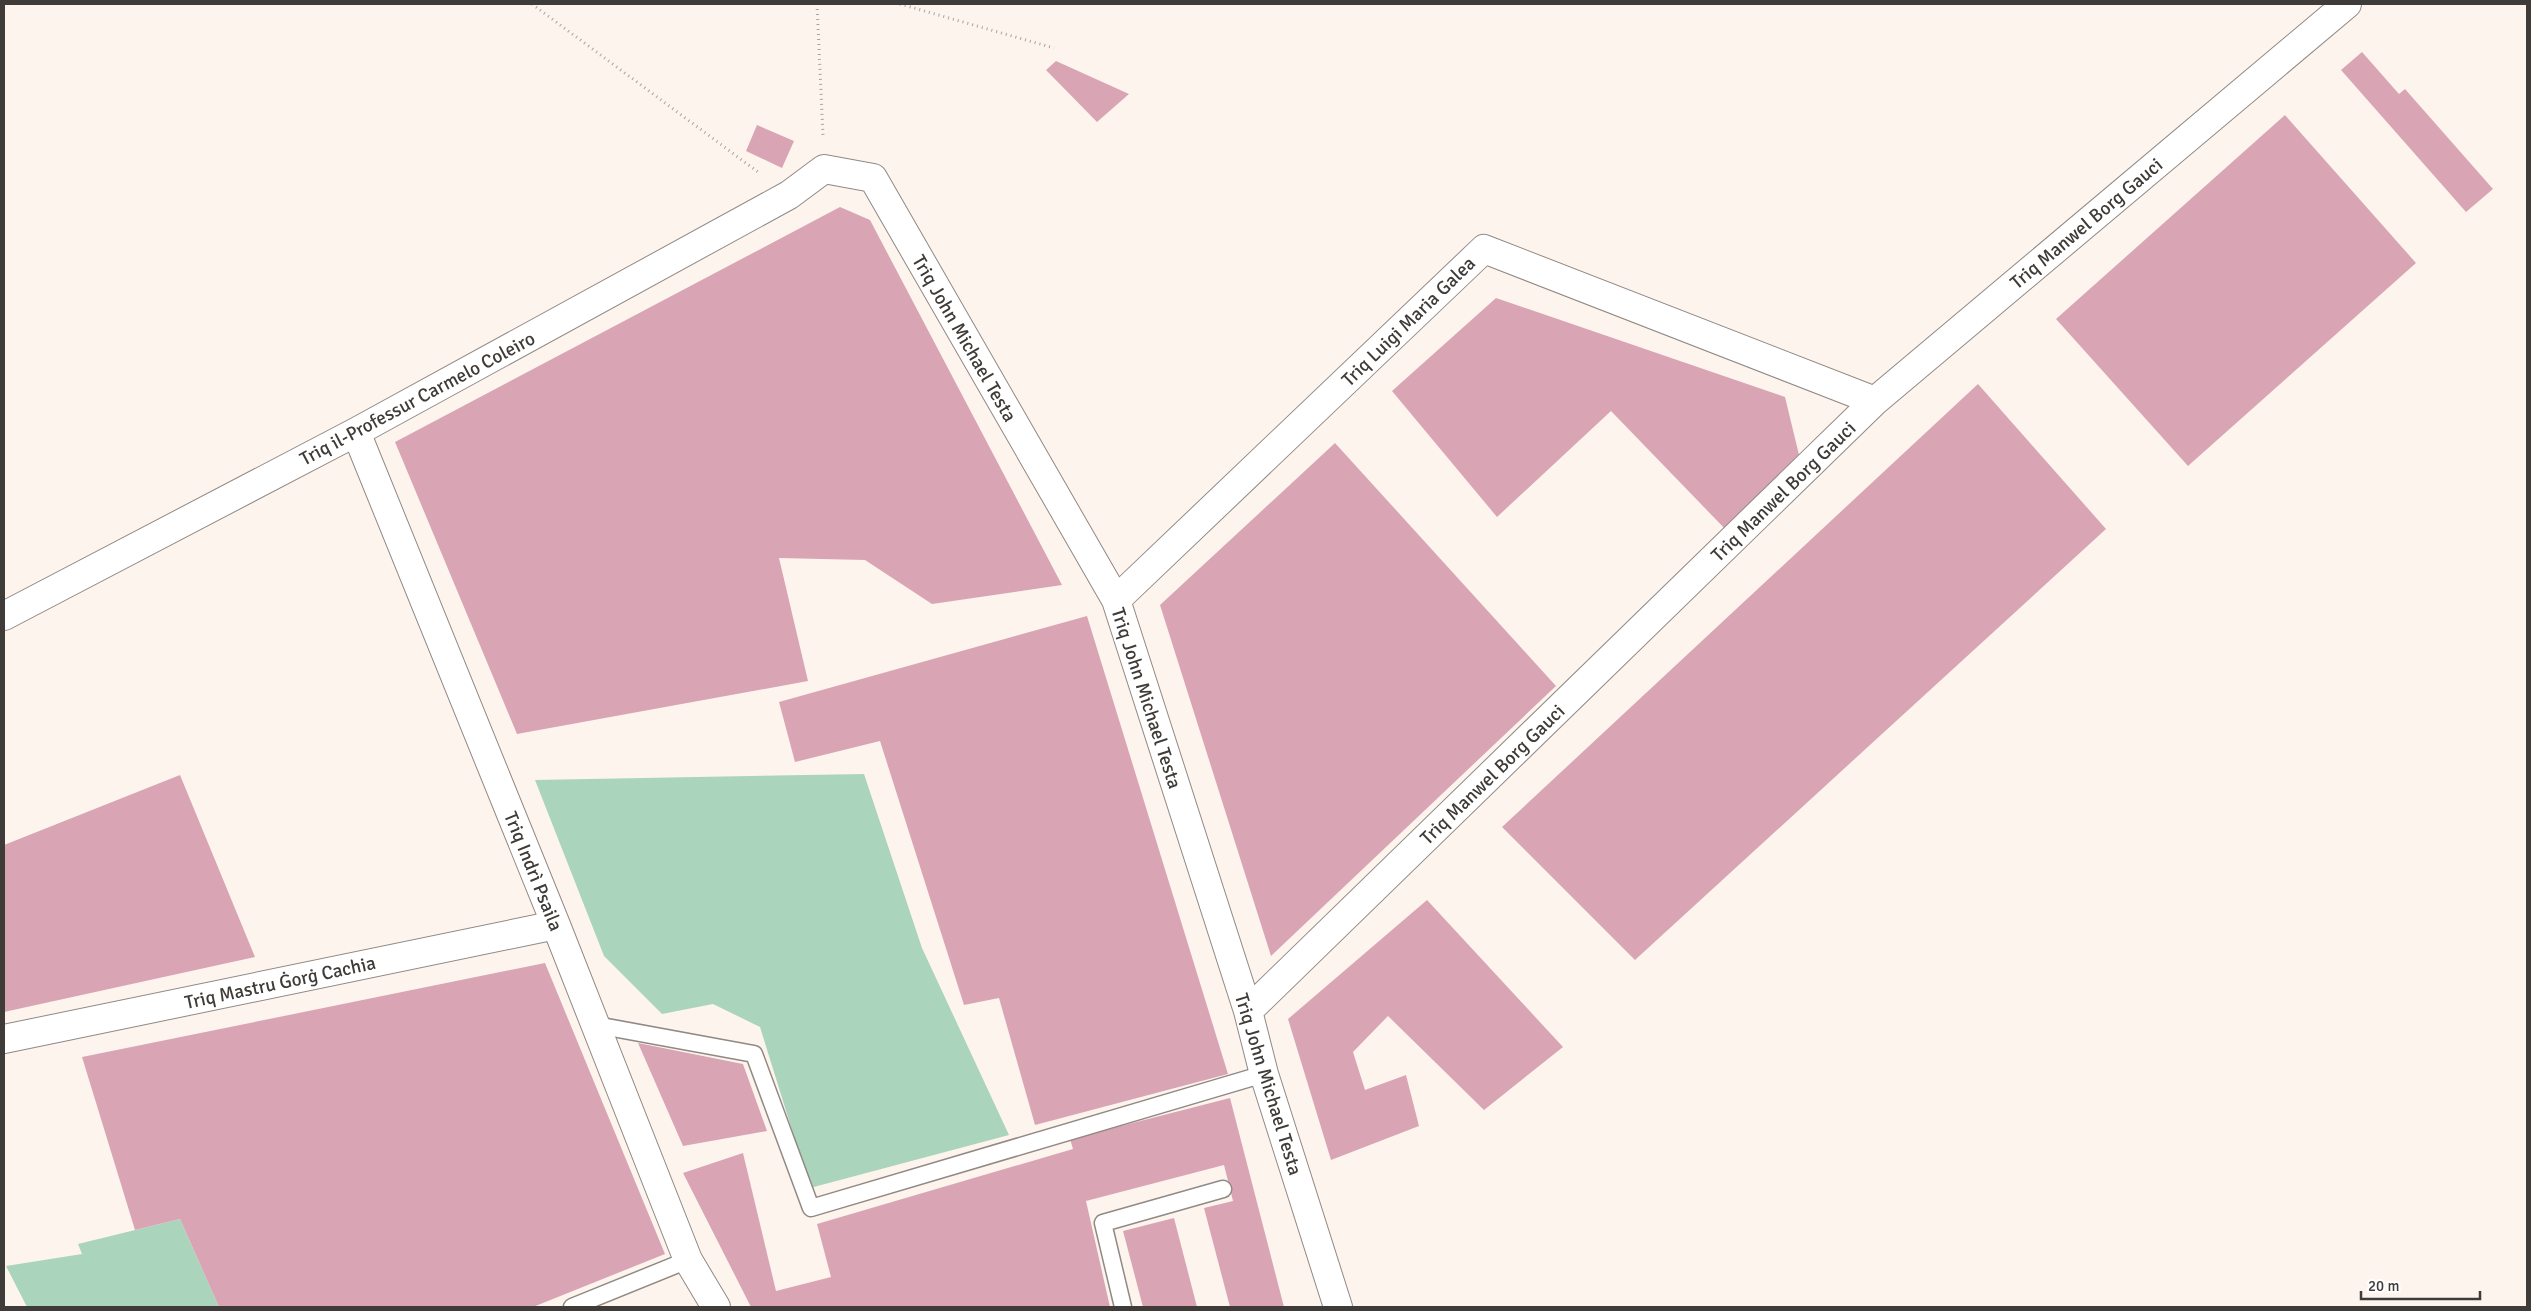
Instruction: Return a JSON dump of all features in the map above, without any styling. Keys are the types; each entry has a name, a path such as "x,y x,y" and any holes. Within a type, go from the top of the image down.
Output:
{"street":[{"name":"Triq Manwel Borg Gauci","path":"1248,1011 1875,401 2348,4"},
{"name":"Triq il-Professur Carmelo Coleiro","path":"4,616 356,432 789,195 824,169"},
{"name":"Triq John Michael Testa","path":"824,169 873,178 1116,600 1248,1011 1264,1074 1338,1307"},
{"name":"Triq Luigi Maria Galea","path":"1116,600 1484,249 1875,401"},
{"name":"Triq Indrì Psaila","path":"356,432 556,925 688,1260 716,1307"},
{"name":"Triq Mastru Ġorġ Cachia","path":"4,1039 556,925"}],"lane":[{"path":"596,1025 754,1054 812,1208 1264,1074"},
{"path":"1124,1307 1103,1223 1223,1189"},
{"path":"572,1307 688,1260"}],"path":[{"path":"532,4 789,195"},
{"path":"817,4 824,169"},
{"path":"900,4 1054,48"}],"green space":[{"path":"864,774 922,948 1009,1135 810,1188 760,1027 713,1004 662,1014 604,956 535,780"},
{"path":"180,1219 219,1307 27,1307 6,1266 82,1254 78,1244"}],"building":[{"path":"2362,52 2399,94 2405,89 2493,189 2466,212 2341,70"},
{"path":"1056,61 1129,94 1097,122 1046,70"},
{"path":"2285,115 2416,263 2188,466 2056,319"},
{"path":"757,125 794,141 782,168 746,151"},
{"path":"840,207 870,220 1062,585 932,604 865,560 779,558 808,681 517,734 395,442"},
{"path":"1496,298 1785,397 1800,459 1729,533 1611,411 1497,517 1392,391"},
{"path":"1978,384 2106,529 1635,960 1502,827"},
{"path":"1335,443 1556,686 1271,956 1160,605"},
{"path":"1087,616 1228,1074 1035,1125 999,998 964,1005 880,741 795,762 779,702"},
{"path":"180,775 255,957 4,1012 4,845"},
{"path":"1427,900 1563,1047 1484,1110 1388,1016 1353,1052 1365,1090 1406,1075 1419,1126 1331,1160 1288,1019"},
{"path":"545,963 665,1254 533,1307 219,1307 180,1219 135,1230 82,1057"},
{"path":"638,1043 743,1064 767,1131 683,1146"},
{"path":"1230,1098 1284,1307 1230,1307 1204,1208 1233,1201 1224,1165 1086,1201 1110,1307 751,1307 683,1173 743,1153 776,1291 831,1277 817,1224 1073,1149 1070,1139"},
{"path":"1174,1218 1197,1307 1143,1307 1123,1231"}]}
